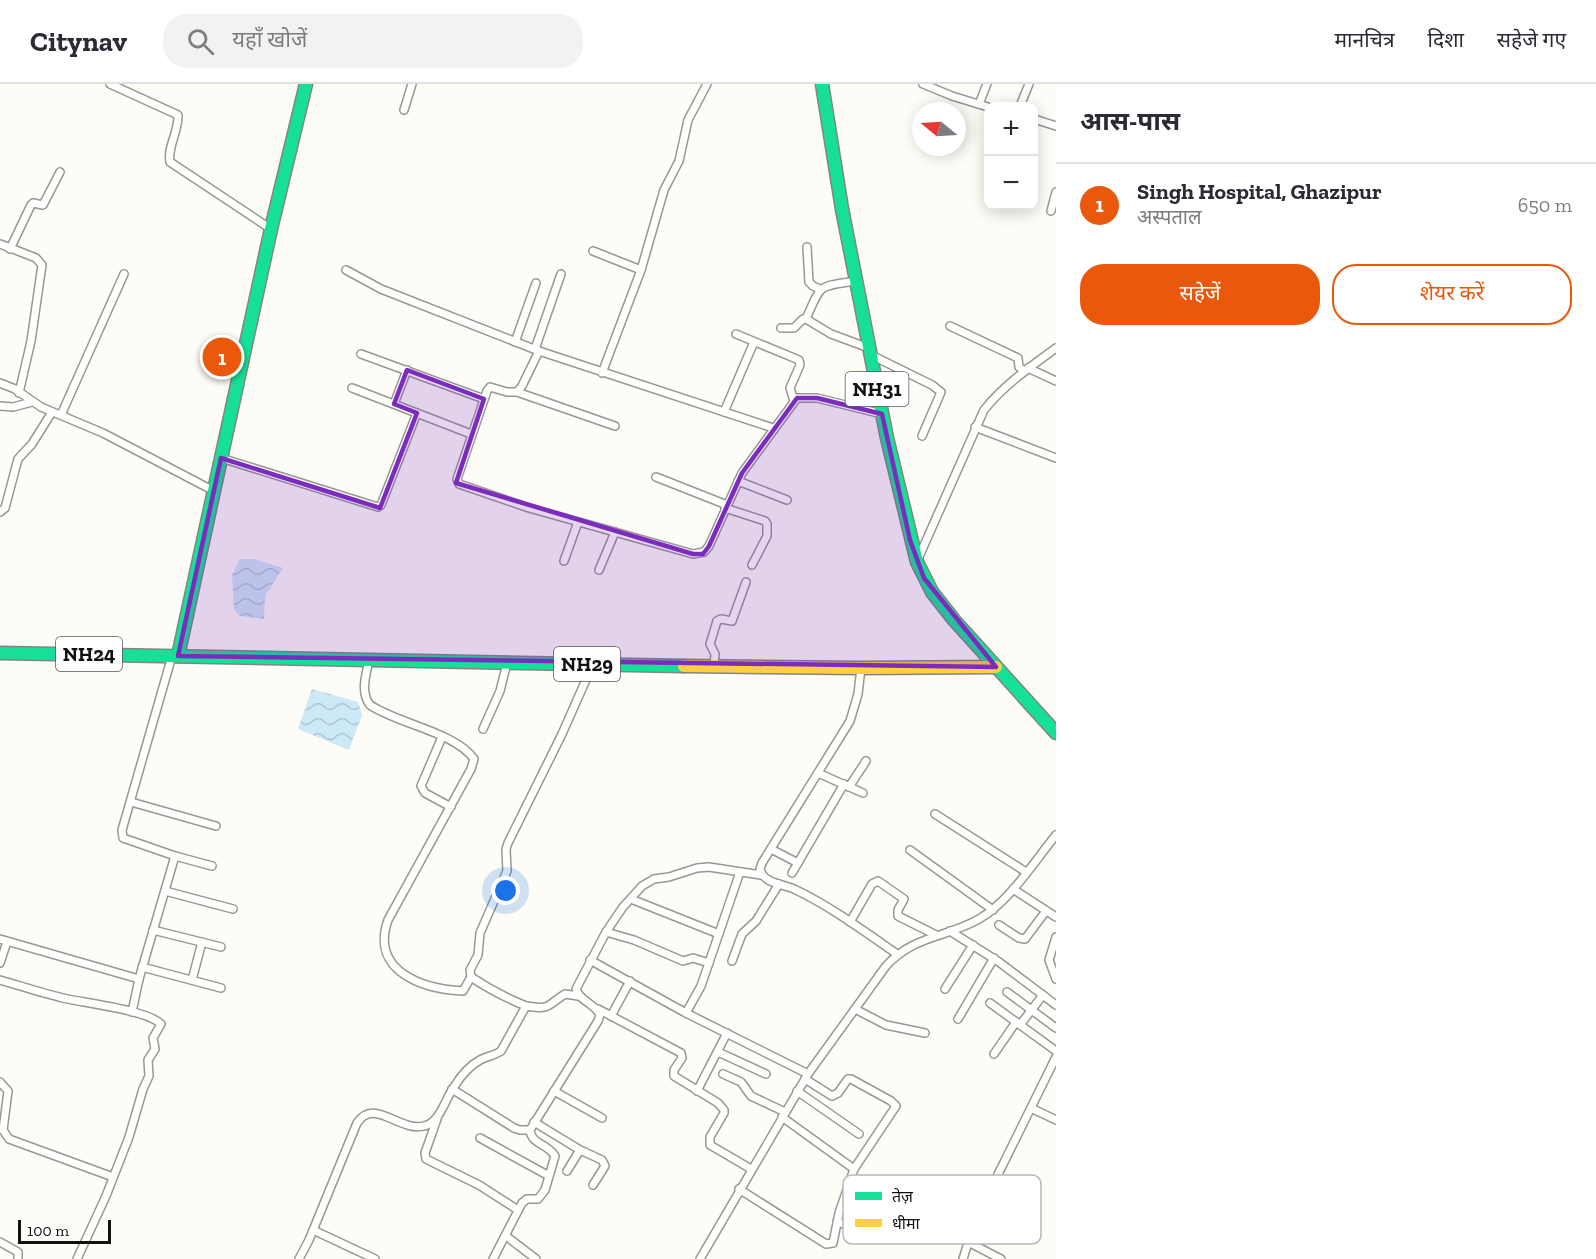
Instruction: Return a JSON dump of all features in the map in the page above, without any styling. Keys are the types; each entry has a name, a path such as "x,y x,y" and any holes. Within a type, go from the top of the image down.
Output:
{"highway":[{"path":"175,656 306,84"},
{"name":"NH31","path":"822,84 842,209 882,414 917,562 932,592 1056,732"},
{"name":"NH24","path":"0,652 175,656"},
{"name":"NH29","path":"175,656 861,668 996,666"}],"street":[{"path":"110,84 178,115 170,162 271,229"},
{"path":"404,110 412,84"},
{"path":"602,373 641,270 664,190 679,161 688,120 707,84"},
{"path":"923,84 952,96 984,105"},
{"path":"979,104 987,84"},
{"path":"1022,102 1029,84"},
{"path":"1038,120 1056,126"},
{"path":"10,249 31,205 33,203 43,205 60,172"},
{"path":"1051,211 1056,192"},
{"path":"0,244 36,258 43,270 31,341 19,393"},
{"path":"807,247 809,282 820,289"},
{"path":"593,251 641,270"},
{"path":"346,270 381,289 515,342 602,373 773,428"},
{"path":"61,415 124,274"},
{"path":"517,392 522,386 537,350 561,274"},
{"path":"806,320 820,289 856,281"},
{"path":"515,342 536,283"},
{"path":"781,328 794,328 803,319 806,320 932,385 940,392 922,436"},
{"path":"950,326 1018,358 1019,367 1056,381"},
{"path":"736,334 799,360 790,388 794,401"},
{"path":"724,412 754,342"},
{"path":"917,562 984,410 995,396 1056,348"},
{"path":"361,354 484,399"},
{"path":"394,404 407,370"},
{"path":"0,383 32,402 104,433 214,491"},
{"path":"615,426 517,392 507,392 490,387 471,434 457,479 459,484 529,508 699,554 709,546 738,481 794,401 801,397 817,398 882,414"},
{"path":"352,388 471,434"},
{"path":"0,406 13,407 32,402"},
{"path":"0,512 5,508 18,459 32,444 52,412"},
{"path":"221,458 378,507 417,413"},
{"path":"975,427 1056,458"},
{"path":"656,477 765,521 767,536 752,565"},
{"path":"738,481 787,500"},
{"path":"564,561 578,522"},
{"path":"599,570 615,532"},
{"path":"714,666 715,654 710,644 717,621 721,619 732,621 747,582"},
{"path":"175,656 122,830 123,838 212,866"},
{"path":"369,660 364,690 370,705 442,737 474,759 451,807 394,907 384,930 383,939 385,949 393,964 406,976 424,985 463,992 478,955 480,933 507,871 508,843 562,734 593,664"},
{"path":"483,729 500,691 507,663"},
{"path":"861,668 858,694 850,721 762,863 761,874 765,879 802,894 850,922 897,954"},
{"path":"442,737 421,786 425,794 451,807"},
{"path":"792,873 846,786 866,761"},
{"path":"818,773 862,793"},
{"path":"131,802 216,826"},
{"path":"936,813 1026,872"},
{"path":"700,1259 797,1091 897,954 918,941 980,919 1013,889 1056,835"},
{"path":"771,849 798,863"},
{"path":"910,850 993,909"},
{"path":"132,1012 142,967 175,856"},
{"path":"578,996 576,988 578,982 606,932 642,886 654,879 697,868 709,867 761,874"},
{"path":"686,1013 701,986 740,872"},
{"path":"850,922 872,884 878,881 904,899 898,910 898,916 936,935"},
{"path":"732,961 742,934 756,921 779,884"},
{"path":"1013,889 1056,917"},
{"path":"165,891 233,909"},
{"path":"631,899 719,934"},
{"path":"999,925 1019,938 1025,939 1046,911"},
{"path":"153,930 221,947"},
{"path":"950,931 994,958 1056,1005"},
{"path":"606,932 634,940 683,961 693,958 709,963"},
{"path":"1056,937 1052,962 1056,979"},
{"path":"0,963 4,940 139,979"},
{"path":"192,980 202,942"},
{"path":"945,989 973,945"},
{"path":"958,1019 994,958"},
{"path":"590,960 807,1076 832,1096 838,1093 848,1079 851,1079 891,1101 896,1106 852,1175"},
{"path":"142,967 221,988"},
{"path":"471,977 501,996 526,1006 542,1009 552,1005 565,994 578,996 597,1009 681,1053 682,1058 674,1070 674,1076 722,1106 724,1110 710,1137 710,1145 751,1168"},
{"path":"0,980 62,998 132,1012 155,1019 161,1024 153,1038 155,1049 147,1062 149,1076 129,1137 114,1177 77,1259"},
{"path":"611,1016 630,981"},
{"path":"1007,992 1056,1028"},
{"path":"994,1054 1043,995"},
{"path":"990,1003 1056,1051"},
{"path":"518,1210 479,1185 426,1159 425,1153 437,1117 459,1078 477,1062 501,1051 526,1006"},
{"path":"493,1259 518,1210 527,1199 538,1199 542,1195 555,1156 548,1148 533,1140 530,1130 598,1021 600,1015 597,1009"},
{"path":"855,1009 886,1025 925,1033"},
{"path":"697,1091 727,1033"},
{"path":"718,1052 766,1074"},
{"path":"997,1175 1056,1057"},
{"path":"723,1074 741,1082 751,1096 783,1114 854,1169"},
{"path":"0,1082 8,1090 3,1130 9,1139 114,1177"},
{"path":"452,1089 514,1128 530,1130"},
{"path":"554,1091 602,1118"},
{"path":"797,1091 860,1134"},
{"path":"1031,1108 1056,1120"},
{"path":"299,1259 362,1116 368,1112 375,1113 414,1127 431,1124 437,1117"},
{"path":"534,1122 605,1163 593,1185"},
{"path":"480,1138 549,1176"},
{"path":"567,1172 580,1150"},
{"path":"739,1189 830,1245 834,1240 843,1203"},
{"path":"837,1222 843,1224"},
{"path":"313,1230 375,1259"},
{"path":"506,1236 536,1259"},
{"path":"0,1242 18,1252 18,1259"},
{"path":"963,1259 967,1244"},
{"path":"972,1244 1001,1259"}],"highlighted area":[{"path":"407,370 484,399 456,483 693,554 703,554 709,546 742,473 797,398 817,398 882,414 910,540 924,578 996,667 178,656 221,458 380,508 417,413 394,404"}],"water":[{"path":"240,559 254,559 283,568 265,596 264,619 240,616 234,610 232,575"},
{"path":"312,689 358,702 362,715 349,750 298,729"}],"traffic: fast":[{"path":"178,656 271,229 306,84"},
{"path":"822,84 842,209 887,438 917,562 932,592 954,620 1056,733"},
{"path":"0,653 684,666"}],"traffic: slow":[{"path":"684,666 996,667"}],"place":[{"name":"Singh Hospital, Ghazipur","path":"222,357"}]}
